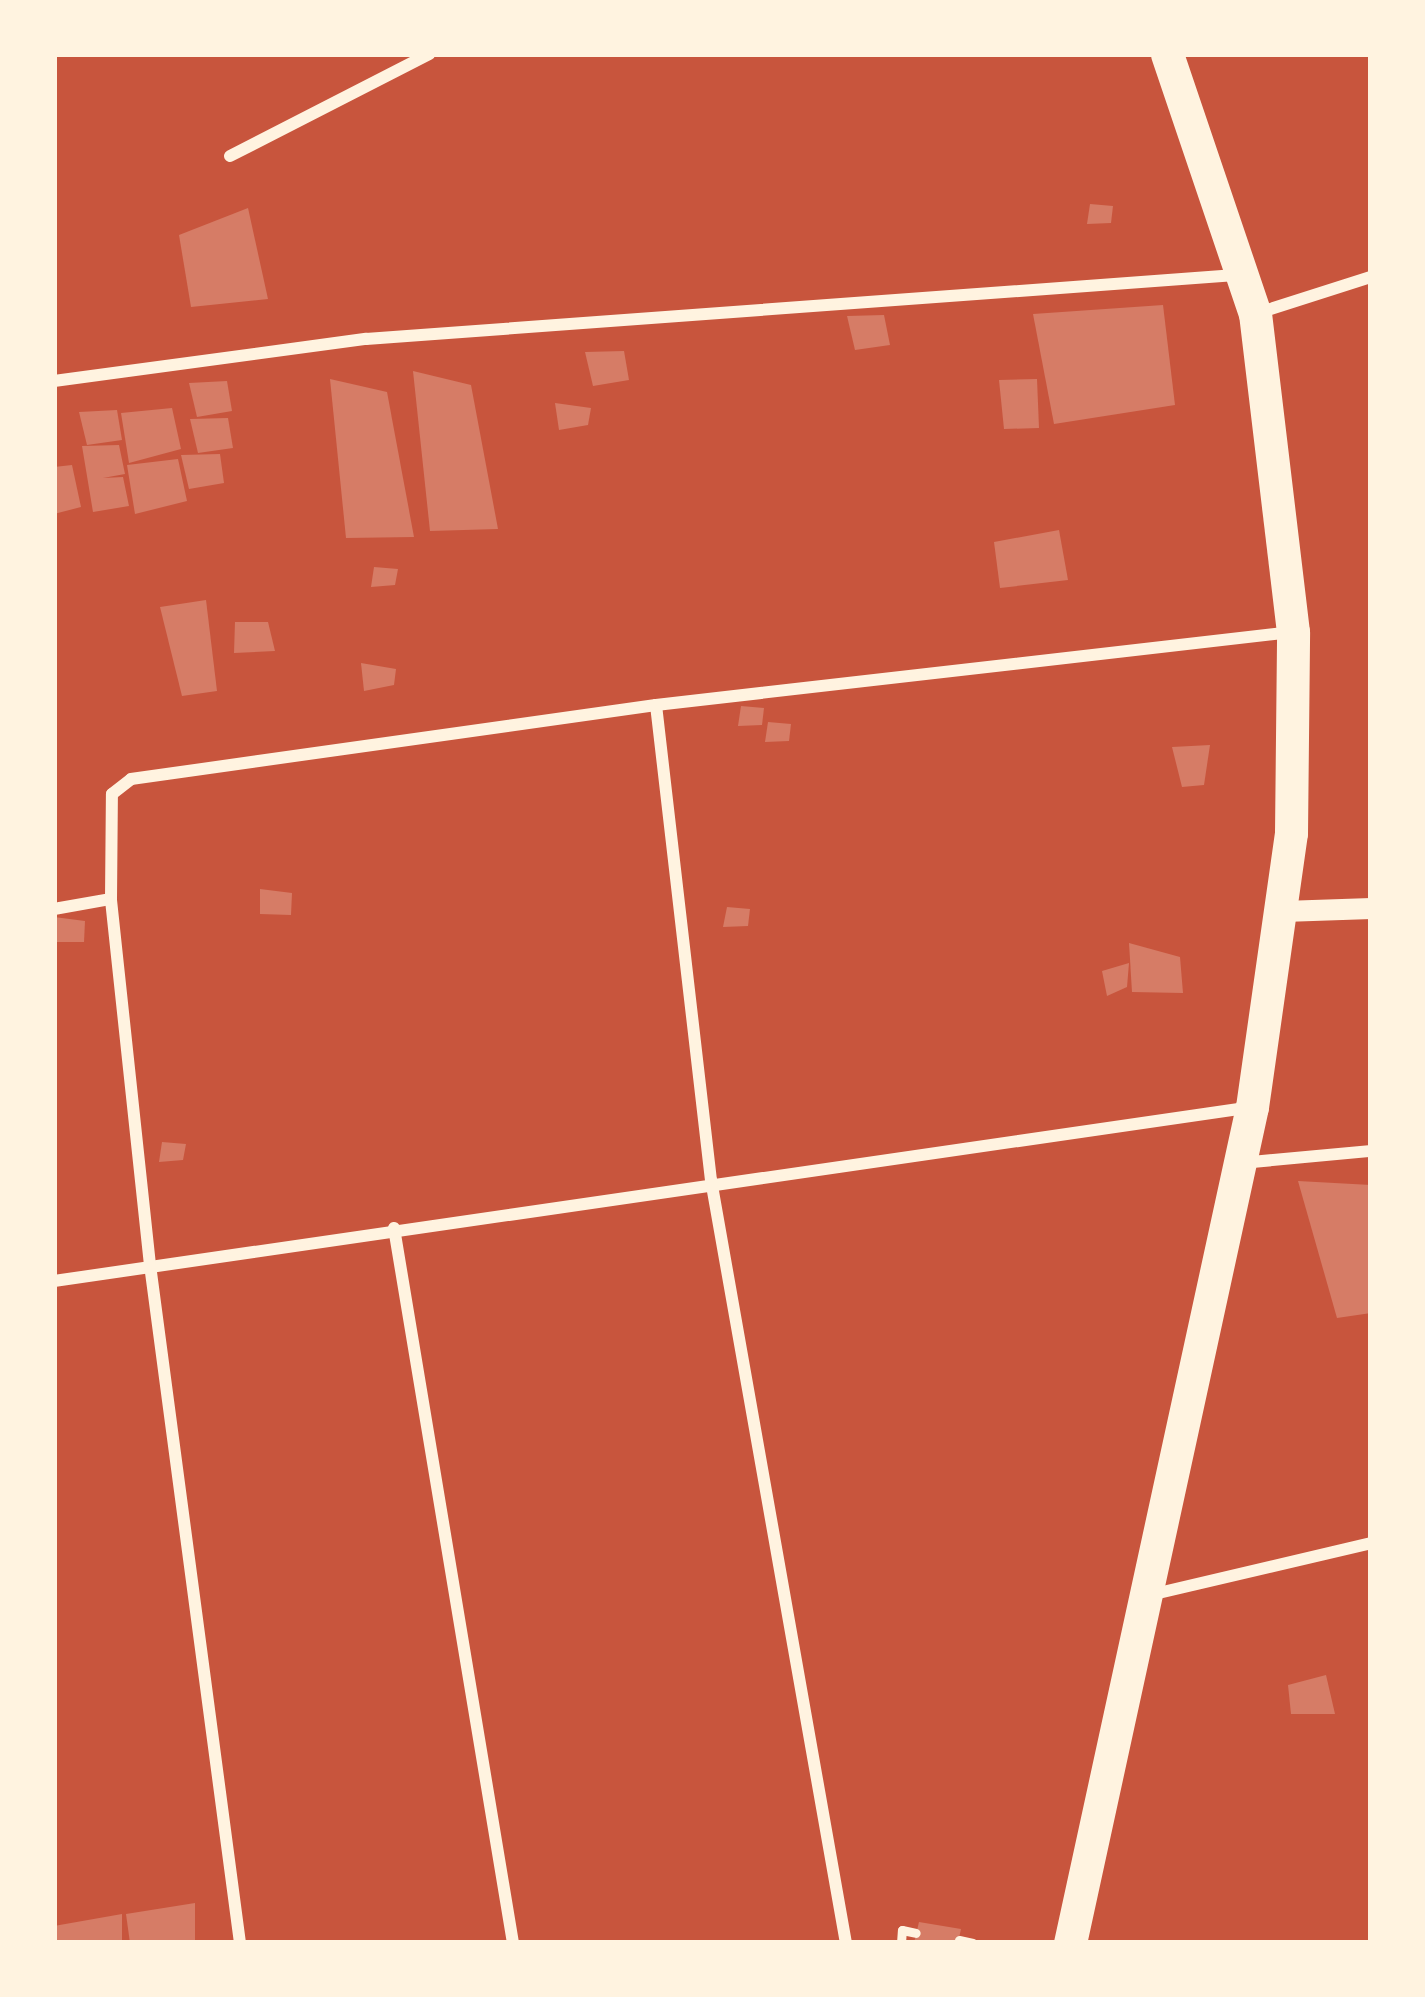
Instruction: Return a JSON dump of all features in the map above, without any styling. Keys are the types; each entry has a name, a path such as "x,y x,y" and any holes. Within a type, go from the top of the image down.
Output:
{"highway":[{"path":"1070,1943 1141,1597 1252,1107 1282,910 1293,632 1255,314 1246,275 1167,54"}],"street":[{"path":"230,156 429,54"},
{"path":"54,381 367,339 1246,275"},
{"path":"1255,314 1371,277"},
{"path":"240,1943 150,1265 111,899 112,794 131,779 656,705 1293,632"},
{"path":"656,705 711,1180 846,1943"},
{"path":"54,909 111,899"},
{"path":"1282,910 1371,908"},
{"path":"54,1281 711,1180 1252,1107"},
{"path":"1238,1163 1371,1151"},
{"path":"394,1228 513,1943"},
{"path":"1141,1597 1371,1543"}],"lane":[{"path":"901,1943 902,1930 916,1933"},
{"path":"959,1940 974,1943"}],"building":[{"path":"1090,204 1113,206 1111,223 1087,224"},
{"path":"248,208 268,299 191,307 179,235"},
{"path":"1163,305 1175,405 1054,424 1033,314"},
{"path":"884,315 890,345 855,350 847,316"},
{"path":"624,351 629,380 593,386 585,352"},
{"path":"413,371 471,385 498,529 430,531"},
{"path":"330,379 387,392 414,537 346,538"},
{"path":"1037,379 1039,428 1004,429 999,380"},
{"path":"227,381 232,411 197,417 189,383"},
{"path":"555,403 591,408 588,425 559,430"},
{"path":"172,408 181,449 129,463 121,413"},
{"path":"117,410 122,440 87,445 79,412"},
{"path":"228,418 233,448 198,453 190,419"},
{"path":"119,445 125,474 103,478 123,477 129,506 93,512 82,446"},
{"path":"220,454 224,483 189,489 181,455"},
{"path":"178,459 187,501 135,514 127,465"},
{"path":"72,465 81,507 54,514 54,467"},
{"path":"1059,530 1068,580 1000,588 994,542"},
{"path":"374,567 398,569 395,585 371,587"},
{"path":"206,600 217,691 182,696 160,607"},
{"path":"235,622 268,622 275,651 234,653"},
{"path":"361,663 396,669 394,685 364,691"},
{"path":"741,706 764,708 762,725 738,726"},
{"path":"768,722 791,724 789,741 765,742"},
{"path":"1210,745 1204,785 1182,787 1172,747"},
{"path":"260,889 292,893 291,915 260,914"},
{"path":"727,907 750,909 748,926 723,927"},
{"path":"54,917 85,921 84,942 54,942"},
{"path":"1129,943 1180,957 1183,993 1132,992"},
{"path":"1129,963 1127,987 1107,996 1102,971"},
{"path":"162,1142 186,1144 183,1160 159,1162"},
{"path":"1298,1181 1371,1185 1371,1313 1337,1318"},
{"path":"1326,1675 1335,1714 1291,1714 1288,1685"},
{"path":"195,1903 195,1943 130,1943 126,1914"},
{"path":"122,1914 122,1943 55,1943 54,1926"},
{"path":"919,1922 961,1929 958,1943 914,1943"}]}
